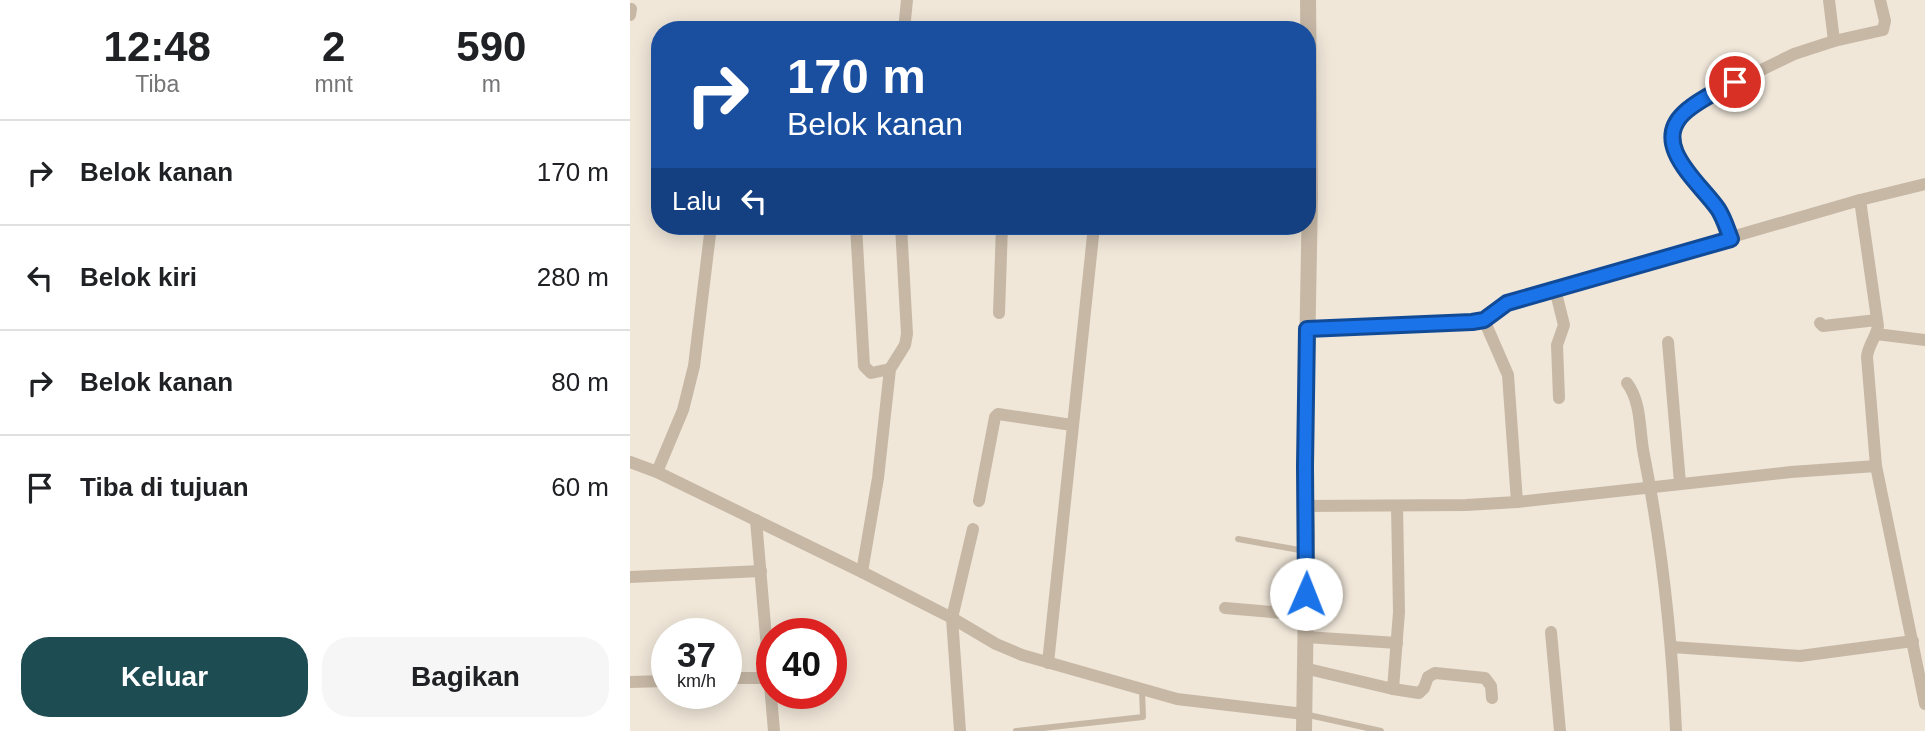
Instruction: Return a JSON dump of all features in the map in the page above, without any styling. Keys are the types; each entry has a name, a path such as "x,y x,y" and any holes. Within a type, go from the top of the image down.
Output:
{"street":[{"path":"905,21 907,0"},
{"path":"1308,0 1308,21"},
{"path":"1829,0 1834,41"},
{"path":"1731,239 1719,211 1679,160 1672,139 1678,120 1694,105 1725,87 1794,54 1834,41 1883,30 1885,21 1880,0"},
{"path":"1307,329 1419,326 1484,320 1503,304 1860,200 1925,184"},
{"path":"1860,200 1877,320 1876,334 1869,344 1867,357 1877,466 1925,704"},
{"path":"657,472 683,410 694,366 711,235"},
{"path":"857,235 864,366 871,373 890,369"},
{"path":"862,572 878,478 890,369 905,345 907,334 902,235"},
{"path":"999,313 1002,235"},
{"path":"1048,663 1093,235"},
{"path":"630,462 657,472 862,572 996,644 1048,663 1142,690 1304,723 1307,235"},
{"path":"1555,289 1564,325 1556,351 1559,398"},
{"path":"1484,320 1508,375 1517,502"},
{"path":"1820,323 1823,326 1877,320"},
{"path":"1876,334 1925,340"},
{"path":"1668,342 1680,483"},
{"path":"1627,383 1636,397 1651,487 1672,647 1676,731"},
{"path":"979,501 995,417 998,414 1072,425"},
{"path":"1306,506 1517,502 1680,483 1877,466"},
{"path":"1393,689 1399,612 1397,506"},
{"path":"756,520 765,618"},
{"path":"960,731 952,618 973,529"},
{"path":"630,577 761,571"},
{"path":"1225,608 1306,615"},
{"path":"1551,632 1560,731"},
{"path":"1306,638 1397,643"},
{"path":"1672,647 1800,656 1913,641"},
{"path":"1304,668 1419,693 1428,677 1435,673 1485,678 1491,686 1492,698"},
{"path":"630,682 651,681"},
{"path":"772,709 774,731"}],"lane":[{"path":"1238,539 1307,552"},
{"path":"1016,731 1143,717 1142,690"},
{"path":"1304,723 1381,731"}],"route":[{"path":"1306,594 1307,329 1419,326 1484,320 1503,304 1731,239 1719,211 1679,160 1672,139 1674,128 1685,112 1735,82"}]}
